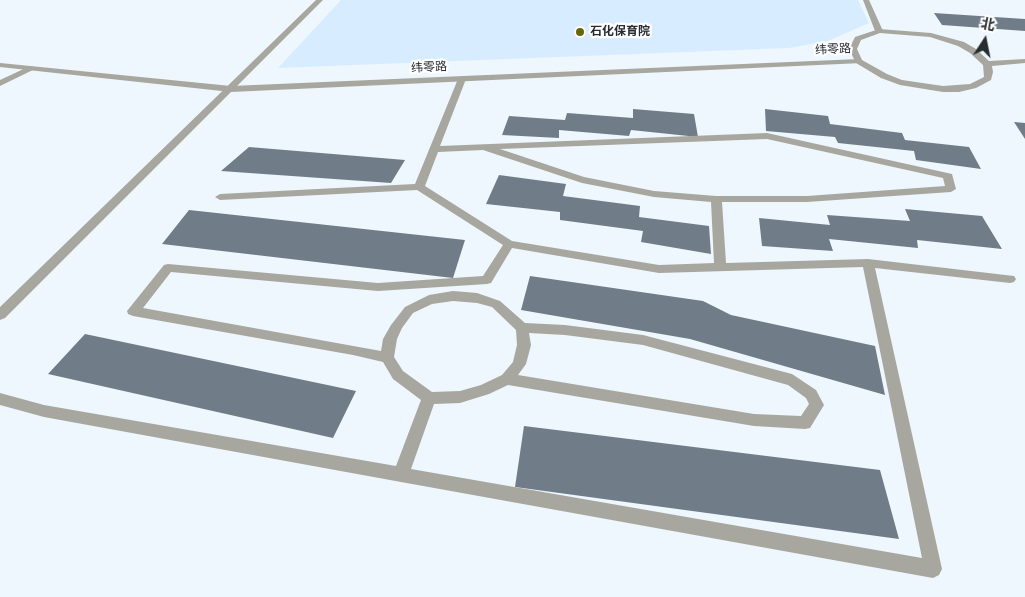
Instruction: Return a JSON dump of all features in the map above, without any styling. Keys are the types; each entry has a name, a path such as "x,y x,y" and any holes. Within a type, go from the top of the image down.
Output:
{"street":[{"path":"0,315 320,0"},
{"path":"866,0 879,31"},
{"path":"879,31 911,32 946,39 973,50 987,64 989,72 988,78 973,86 959,89 943,89 900,82 870,69 860,61 854,55 854,43 858,38 879,31"},
{"name":"纬零路","path":"0,65 231,89 860,61"},
{"path":"987,64 1025,61"},
{"path":"0,83 33,68"},
{"path":"419,187 462,79"},
{"path":"435,149 483,147 767,136 948,176 951,189 807,199 716,199 654,194 582,180 483,147"},
{"path":"220,196 419,187 508,244 659,269 868,263 1010,279"},
{"path":"716,199 720,267"},
{"path":"477,298 508,244"},
{"path":"0,399 44,411 932,569 868,263"},
{"path":"387,358 353,350 302,343 133,311 168,268 378,287 487,280"},
{"path":"507,379 754,420 805,423 817,405 811,394 792,380 642,340 565,330 522,328 496,304 477,298 453,296 429,300 409,310 397,325 390,339 387,358 398,375 428,398 460,397 484,390 507,379 519,364 524,345 522,328"},
{"path":"401,475 428,398"}],"shaded area":[{"name":"石化保育院","path":"341,0 858,0 869,23 828,41 789,48 278,68"}],"building":[{"path":"934,13 1025,19 1025,31 942,25"},
{"path":"633,109 694,114 698,137 631,130 629,136 559,130 559,138 502,135 509,116 565,120 567,113 633,118"},
{"path":"765,109 828,116 830,124 902,133 905,140 969,147 981,169 916,160 914,151 838,143 835,137 766,131"},
{"path":"1014,122 1025,123 1025,139"},
{"path":"249,147 405,160 391,183 221,171"},
{"path":"499,175 566,184 563,196 640,206 639,217 709,226 711,254 641,242 643,231 560,220 560,212 486,204"},
{"path":"905,209 982,216 1002,249 917,240 918,248 829,239 833,251 762,246 759,218 830,225 827,215 910,221"},
{"path":"189,210 465,240 453,278 162,244"},
{"path":"530,276 703,301 731,315 875,346 885,395 690,339 521,310"},
{"path":"85,334 356,391 333,438 48,374"},
{"path":"524,426 880,470 899,539 515,487"}],"place":[{"name":"石化保育院","path":"580,32"}]}
